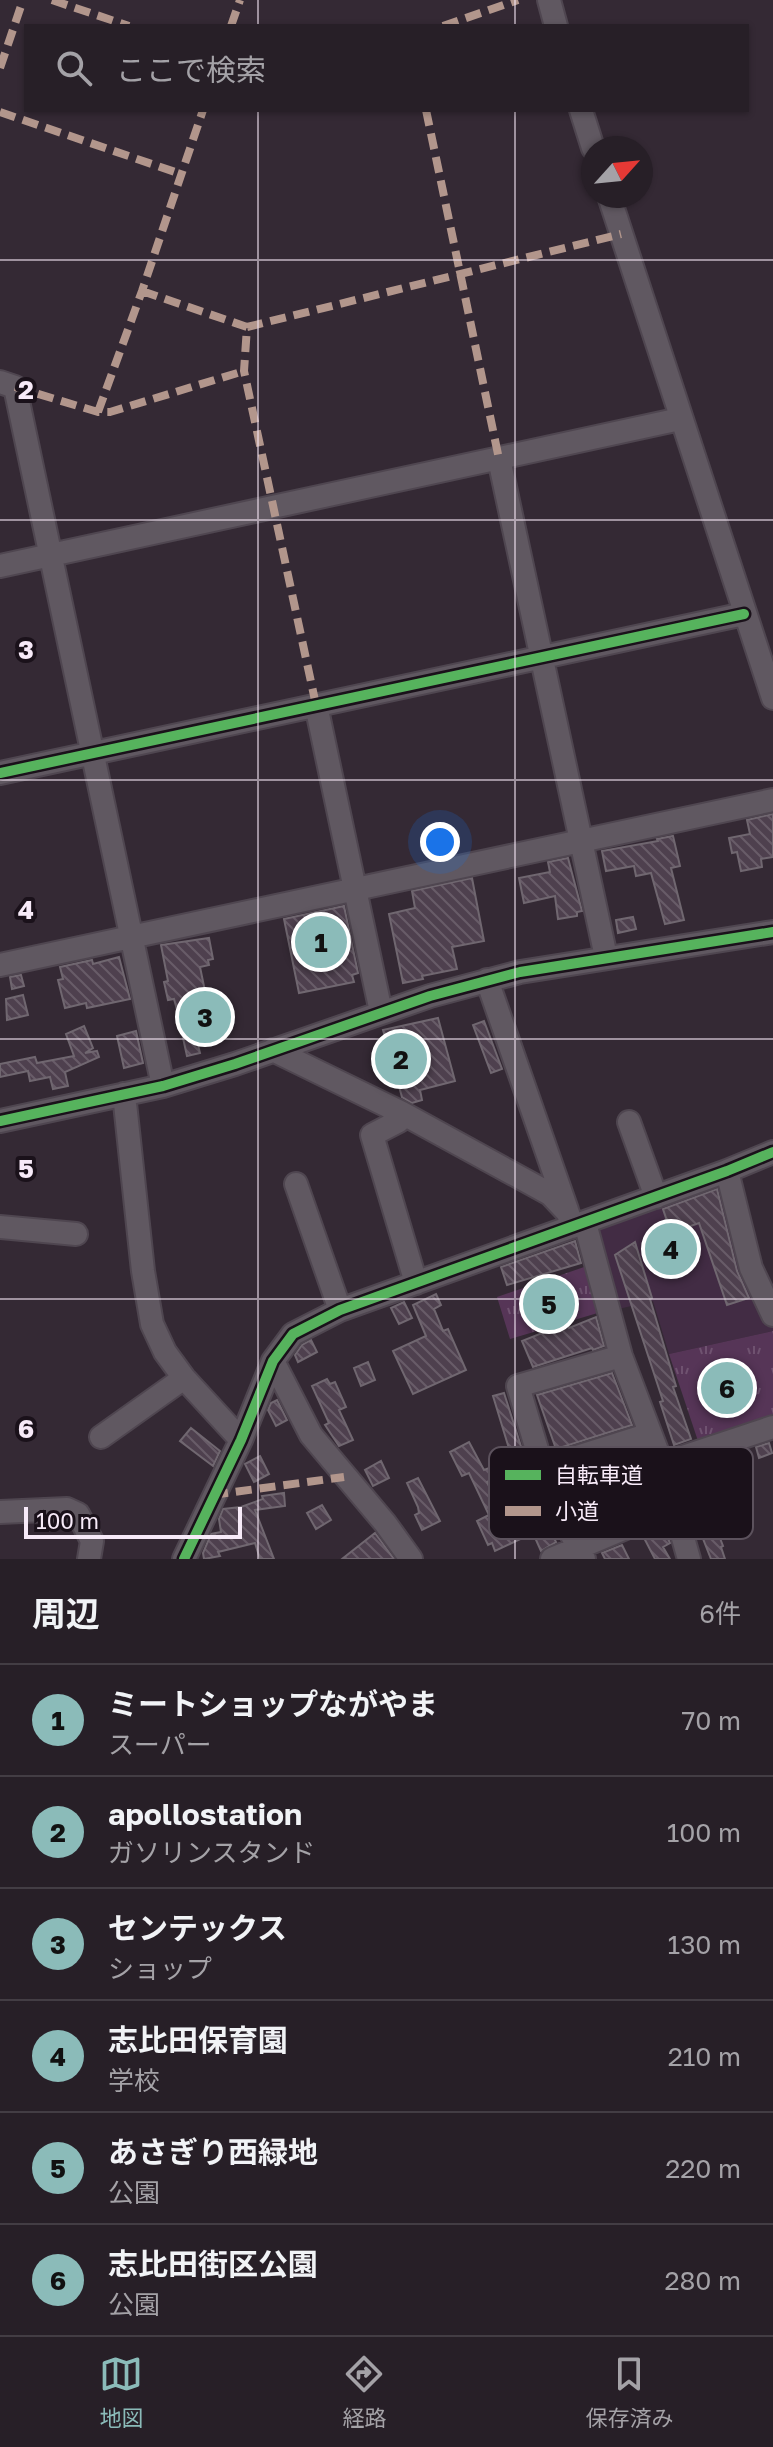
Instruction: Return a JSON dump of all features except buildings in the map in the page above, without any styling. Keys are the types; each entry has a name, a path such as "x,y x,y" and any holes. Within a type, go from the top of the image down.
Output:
{"street":[{"path":"549,0 555,24"},
{"path":"582,112 589,136"},
{"path":"613,208 773,698"},
{"path":"0,382 15,387 163,1086"},
{"path":"0,566 680,419"},
{"path":"499,459 606,957"},
{"path":"0,773 744,614"},
{"path":"316,705 381,1012"},
{"path":"0,965 773,800"},
{"path":"0,1121 163,1086 381,1012 487,980 606,957 773,932"},
{"path":"487,980 655,1447"},
{"path":"273,1050 402,1113 550,1194 575,1221"},
{"path":"124,1094 143,1271 152,1324 165,1352 184,1378 241,1440"},
{"path":"402,1113 399,1121 372,1135 416,1283"},
{"path":"629,1122 656,1197"},
{"path":"184,1559 241,1440 273,1361 293,1334 340,1310 575,1221 656,1197 773,1152"},
{"path":"727,1171 751,1268 773,1315"},
{"path":"296,1184 340,1310"},
{"path":"0,1227 76,1234"},
{"path":"536,1447 518,1386 621,1356"},
{"path":"273,1361 311,1435 411,1559"},
{"path":"101,1437 184,1378"},
{"path":"713,1447 773,1427"},
{"path":"609,1447 650,1434"},
{"path":"0,1512 67,1509 78,1514 92,1541 89,1559"},
{"path":"552,1559 580,1554 610,1539"},
{"path":"683,1539 689,1559"}],"shaded area":[{"path":"723,1178 773,1331 669,1354 653,1301 614,1310 594,1224"}],"green space":[{"path":"590,1265 601,1312 510,1339 497,1297"},
{"path":"773,1331 773,1422 700,1447 669,1354"}],"marked path":[{"path":"0,68 23,0"},
{"path":"52,0 123,24"},
{"path":"232,24 240,0"},
{"path":"449,24 518,0"},
{"path":"0,112 181,174"},
{"path":"98,412 202,112"},
{"path":"426,112 499,459"},
{"path":"247,327 621,234"},
{"path":"142,291 247,327 244,371 316,705"},
{"path":"15,387 98,412 110,412 244,371"},
{"path":"212,1495 344,1477"}],"cycle path":[{"path":"0,773 744,614"},
{"path":"0,1121 163,1086 430,996 520,972 773,932"},
{"path":"184,1559 241,1440 273,1361 293,1334 340,1310 773,1152"}],"place":[{"name":"ミートショップながやま","path":"321,942"},
{"name":"センテックス","path":"205,1017"},
{"name":"apollostation","path":"401,1059"},
{"name":"志比田保育園","path":"671,1249"},
{"name":"あさぎり西緑地","path":"549,1304"},
{"name":"志比田街区公園","path":"727,1388"}]}
